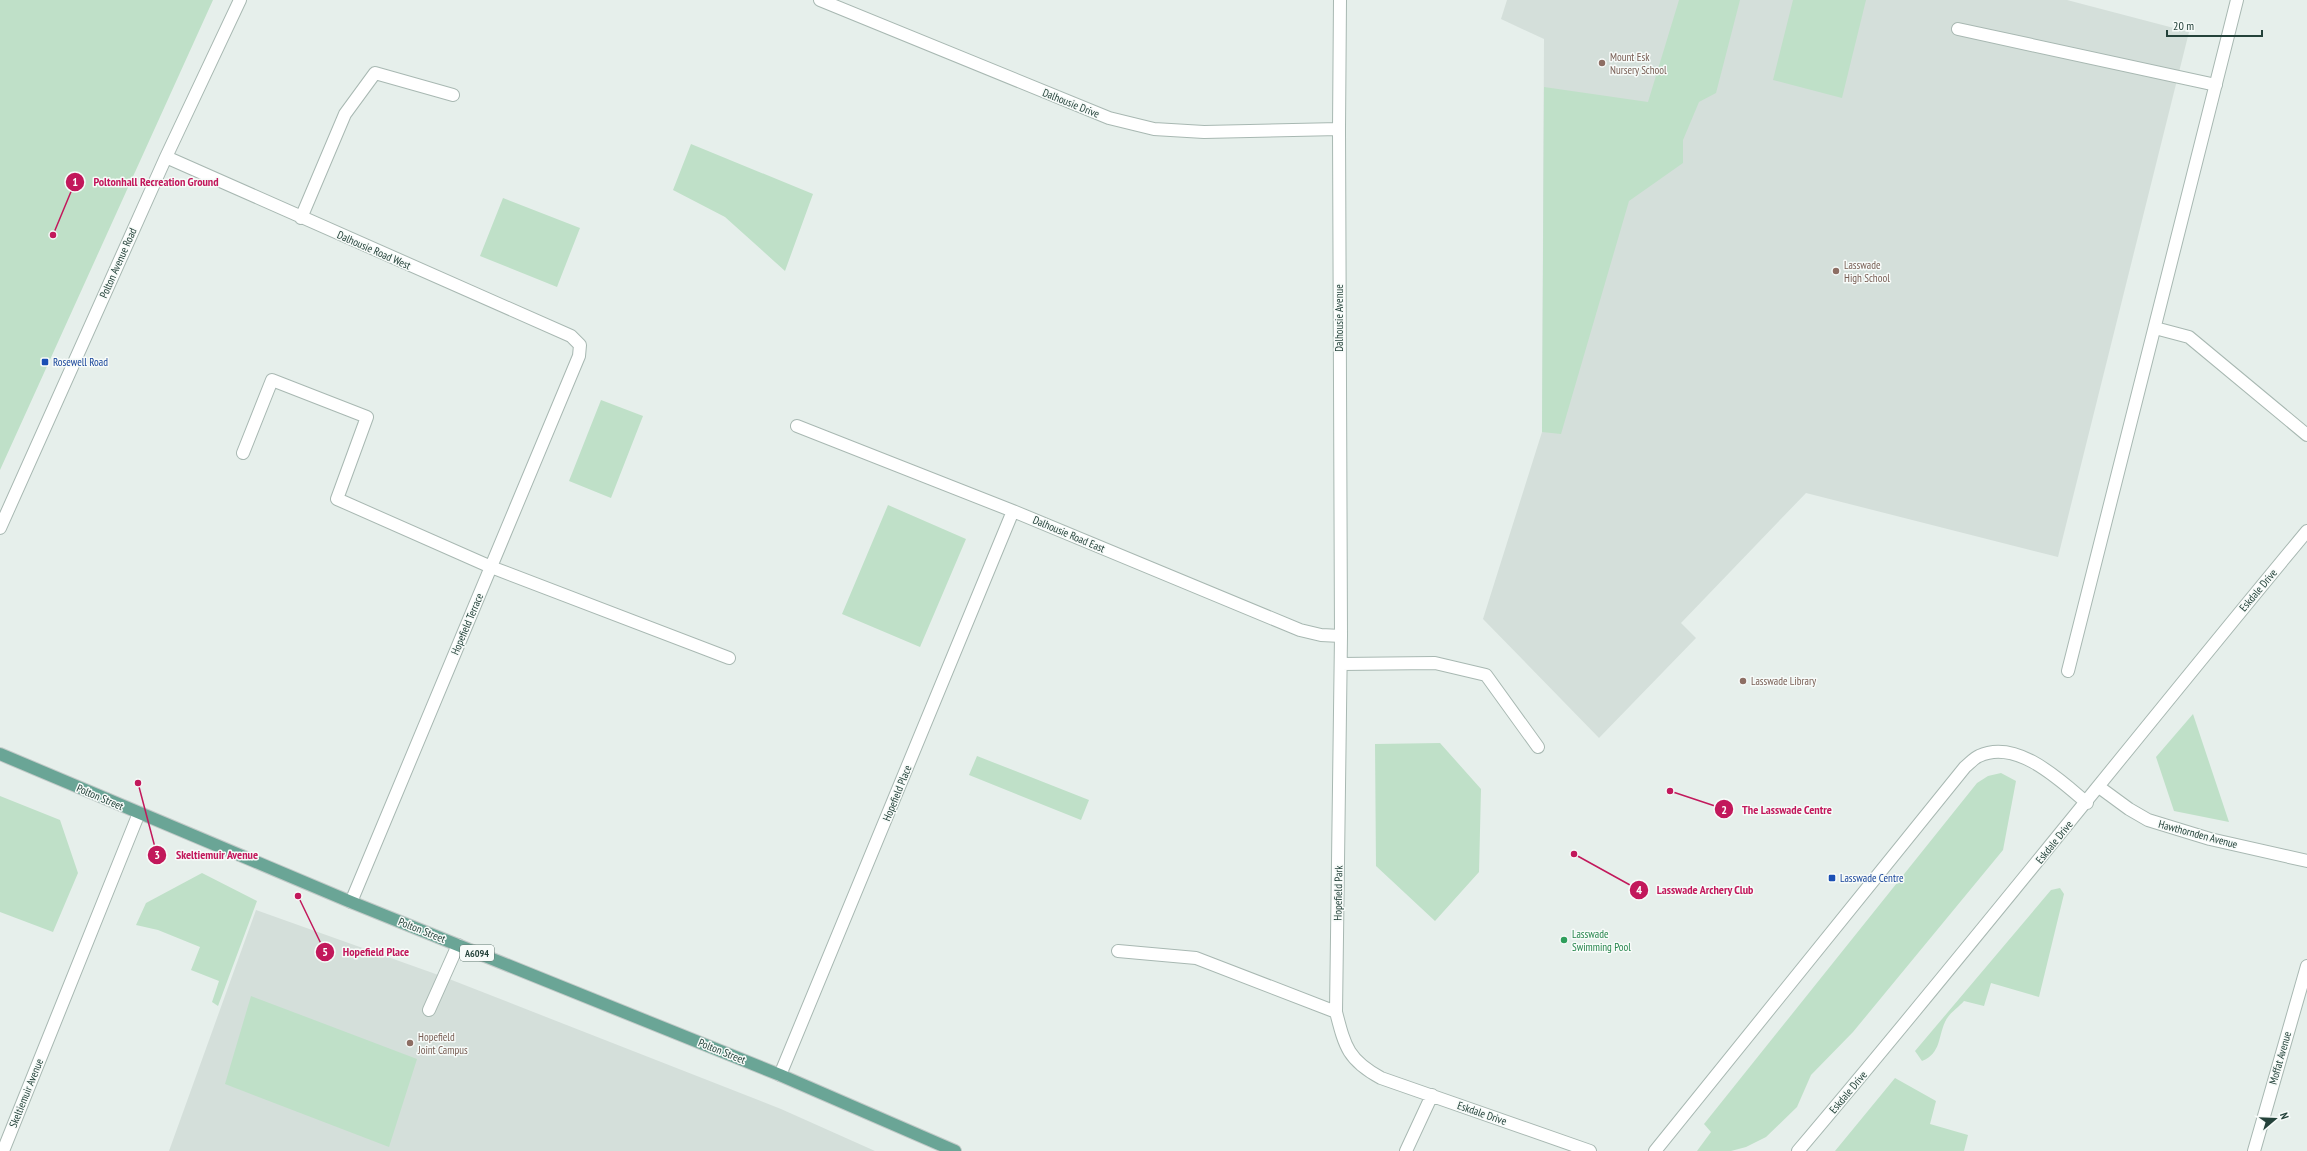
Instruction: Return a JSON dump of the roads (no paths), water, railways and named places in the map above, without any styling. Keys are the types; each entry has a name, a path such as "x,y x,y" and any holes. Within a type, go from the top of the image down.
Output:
{"main road":[{"name":"Polton Street","path":"0,754 351,902 780,1075 955,1151"}],"street":[{"name":"Polton Avenue Road","path":"0,528 166,157 240,0"},
{"name":"Dalhousie Drive","path":"820,0 1109,118 1154,129 1204,132 1339,129"},
{"name":"Dalhousie Avenue","path":"1340,0 1339,129 1341,636"},
{"path":"2068,672 2237,0"},
{"path":"1958,29 2216,85"},
{"path":"301,218 345,114 375,73 453,95"},
{"name":"Dalhousie Road West","path":"166,157 301,218 571,336 580,345"},
{"path":"2155,328 2189,337 2307,435"},
{"name":"Hopefield Terrace","path":"351,902 579,356 580,345"},
{"path":"243,453 272,380 367,417 337,499 490,567 729,658"},
{"name":"Dalhousie Road East","path":"797,426 1013,511 1300,630 1321,635 1341,636"},
{"name":"Hopefield Place","path":"780,1075 1013,511"},
{"name":"Eskdale Drive","path":"1798,1151 1897,1034 2087,803 2148,723 2307,531"},
{"name":"Hopefield Park","path":"1341,636 1336,1012 1341,1034 1350,1054 1362,1067 1381,1078 1432,1095"},
{"path":"1341,664 1436,663 1486,674 1538,747"},
{"path":"1655,1151 1965,768 1979,756 1997,752 2014,754 2044,767 2087,803"},
{"name":"Hawthornden Avenue","path":"2099,787 2128,810 2148,820 2210,839 2307,861"},
{"name":"Skeltiemuir Avenue","path":"3,1151 139,813"},
{"path":"429,1010 458,945"},
{"path":"1118,951 1196,958 1336,1012"},
{"name":"Moffat Avenue","path":"2254,1151 2307,966"},
{"path":"1406,1151 1432,1095"},
{"name":"Eskdale Drive","path":"1432,1095 1590,1151"}],"place":[{"name":"Mount Esk Nursery School","path":"1602,63"},
{"name":"Poltonhall Recreation Ground","path":"53,235"},
{"name":"Lasswade High School","path":"1836,271"},
{"name":"Rosewell Road","path":"45,362"},
{"name":"Lasswade Library","path":"1743,681"},
{"name":"Skeltiemuir Avenue","path":"138,783"},
{"name":"The Lasswade Centre","path":"1670,791"},
{"name":"Lasswade Archery Club","path":"1574,854"},
{"name":"Lasswade Centre","path":"1832,878"},
{"name":"Hopefield Place","path":"298,896"},
{"name":"Lasswade Swimming Pool","path":"1564,940"},
{"name":"Hopefield Joint Campus","path":"410,1043"}]}
